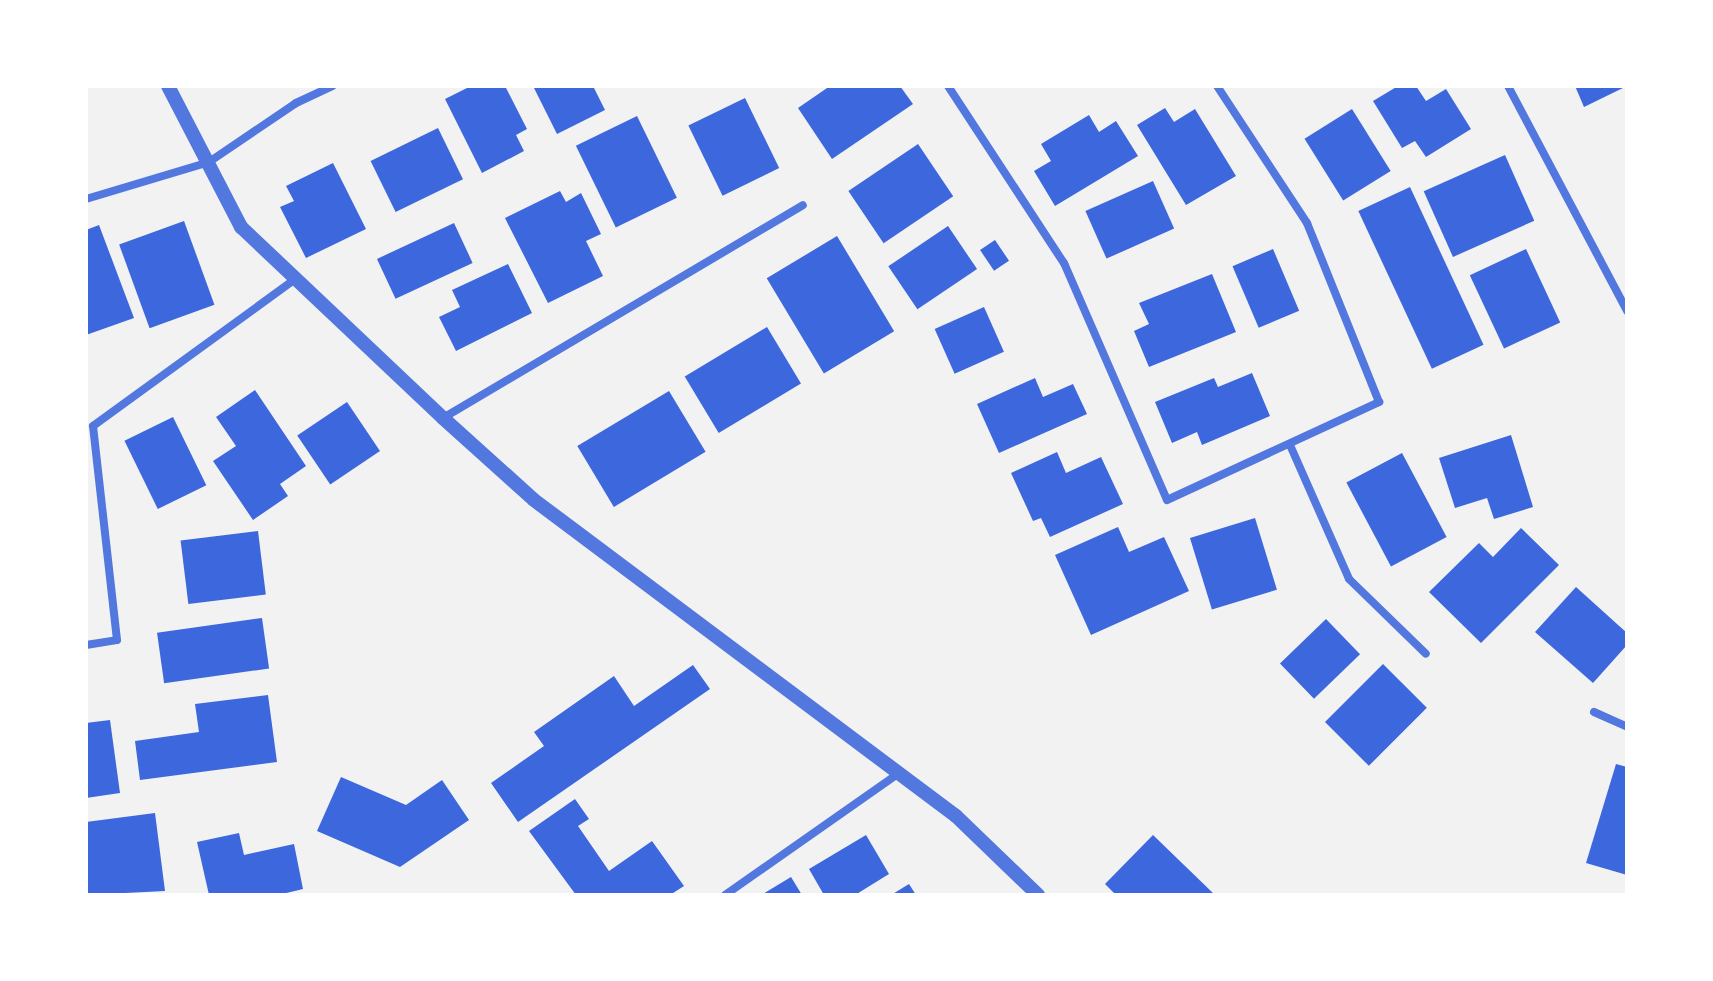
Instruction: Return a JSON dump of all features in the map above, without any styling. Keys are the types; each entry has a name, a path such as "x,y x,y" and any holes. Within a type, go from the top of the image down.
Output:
{"street":[{"path":"168,86 241,227 443,418 534,500 956,816 1038,895"},
{"path":"86,199 209,162 296,103 332,86"},
{"path":"948,86 1064,263 1167,500 1379,402 1307,223 1217,86"},
{"path":"1508,86 1627,311"},
{"path":"443,418 803,205"},
{"path":"86,645 117,640 93,426 295,279"},
{"path":"1290,445 1349,579 1426,654"},
{"path":"1594,712 1627,727"},
{"path":"725,895 899,773"}],"building":[{"path":"471,86 505,86 527,129 516,135 524,151 482,173 445,99"},
{"path":"533,86 593,86 605,110 557,134"},
{"path":"830,86 900,86 913,104 832,159 798,108"},
{"path":"1398,86 1416,86 1426,101 1446,89 1471,129 1426,157 1415,141 1402,148 1373,101"},
{"path":"1575,86 1627,86 1584,107"},
{"path":"745,98 779,168 723,196 688,126"},
{"path":"1165,108 1174,122 1195,109 1236,176 1186,205 1137,125"},
{"path":"1352,109 1391,171 1343,201 1305,139"},
{"path":"1089,115 1099,132 1116,121 1138,156 1055,206 1034,171 1051,161 1041,144"},
{"path":"637,116 677,198 616,228 576,146"},
{"path":"438,128 463,179 396,212 371,161"},
{"path":"918,144 953,196 884,243 848,191"},
{"path":"1505,155 1534,221 1453,257 1424,191"},
{"path":"333,163 366,229 306,258 280,207 294,201 286,186"},
{"path":"1153,181 1174,229 1107,259 1085,211"},
{"path":"1410,187 1484,345 1432,369 1358,211"},
{"path":"560,191 566,202 581,193 601,234 586,241 603,276 548,303 505,218"},
{"path":"184,221 214,305 150,328 119,245"},
{"path":"454,223 473,263 396,299 377,259"},
{"path":"99,225 134,318 86,335 86,230"},
{"path":"948,226 977,269 917,309 888,266"},
{"path":"837,236 894,331 824,373 767,278"},
{"path":"995,240 1009,261 994,271 980,250"},
{"path":"1273,249 1299,311 1259,328 1232,266"},
{"path":"1526,249 1560,322 1504,349 1470,275"},
{"path":"508,264 532,313 456,351 439,317 460,307 452,290"},
{"path":"1212,274 1236,332 1149,367 1134,331 1149,324 1139,303"},
{"path":"984,307 1004,352 955,374 935,329"},
{"path":"767,327 801,384 719,433 685,376"},
{"path":"1252,373 1270,416 1202,445 1197,432 1172,443 1155,402 1214,378 1218,387"},
{"path":"1035,378 1043,397 1073,384 1087,414 999,453 977,404"},
{"path":"255,390 306,466 280,484 288,496 253,520 213,461 236,446 216,417"},
{"path":"669,391 706,452 614,507 577,446"},
{"path":"347,402 380,451 330,484 297,436"},
{"path":"173,417 206,485 158,509 124,441"},
{"path":"1511,435 1533,507 1494,519 1487,498 1455,508 1439,458"},
{"path":"1057,452 1066,473 1101,457 1123,504 1050,537 1041,518 1033,521 1011,473"},
{"path":"1402,453 1447,537 1391,566 1346,483"},
{"path":"1255,518 1277,590 1212,610 1190,538"},
{"path":"1118,527 1129,552 1164,537 1189,591 1091,635 1055,555"},
{"path":"1521,528 1559,565 1481,643 1429,592 1479,543 1493,557"},
{"path":"258,531 266,595 188,604 181,541"},
{"path":"1576,587 1627,633 1627,645 1593,683 1535,632"},
{"path":"262,618 269,669 164,683 157,633"},
{"path":"1326,619 1360,654 1314,699 1280,663"},
{"path":"1383,664 1427,708 1369,766 1325,722"},
{"path":"693,665 710,689 518,822 491,783 544,746 534,732 614,676 634,706"},
{"path":"268,695 277,762 140,780 135,741 199,732 195,704"},
{"path":"110,720 120,793 86,798 86,723"},
{"path":"1616,764 1627,767 1627,875 1586,863"},
{"path":"341,777 406,805 442,780 469,820 400,867 317,831"},
{"path":"575,799 589,819 578,826 609,871 652,841 684,886 670,895 576,895 529,831"},
{"path":"155,813 165,891 86,895 86,822"},
{"path":"239,833 244,855 294,844 303,889 278,895 209,895 197,842"},
{"path":"866,835 889,874 855,895 824,895 809,869"},
{"path":"1153,835 1215,895 1116,895 1105,884"},
{"path":"791,877 802,895 761,895"},
{"path":"909,884 916,895 891,895"}]}
